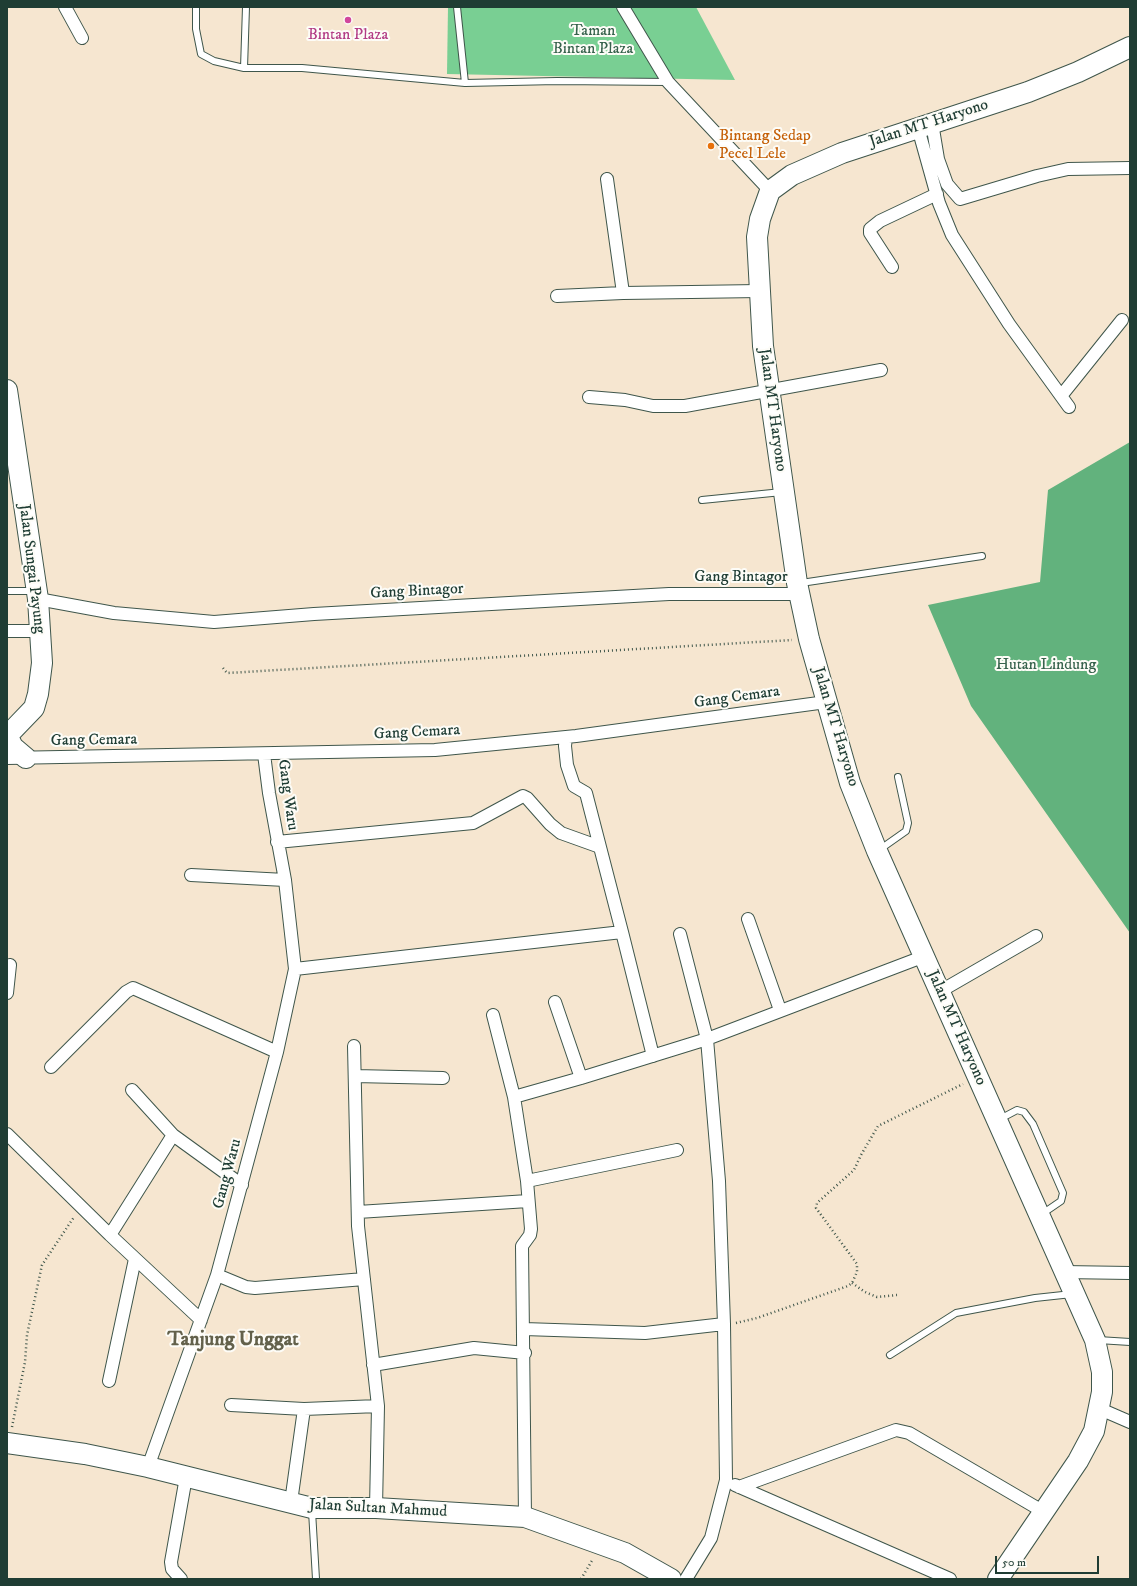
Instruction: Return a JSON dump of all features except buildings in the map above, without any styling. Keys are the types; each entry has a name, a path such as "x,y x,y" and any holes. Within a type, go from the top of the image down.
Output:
{"main road":[{"name":"Jalan MT Haryono","path":"998,1579 1078,1461 1094,1432 1100,1409 1102,1372 1095,1340 1063,1272 939,992 925,956 878,851 850,783 809,639 798,588 762,346 757,237 760,220 770,191 792,176 842,153 1028,92 1078,72 1130,47"},
{"name":"Jalan Sungai Payung","path":"7,390 37,595 42,663 38,694 34,708 7,736"},
{"path":"7,736 13,747 16,758"},
{"name":"Jalan Sultan Mahmud","path":"9,1443 86,1454 148,1467 186,1478 312,1508 376,1508 525,1517 625,1553 672,1579"}],"street":[{"path":"65,7 82,38"},
{"path":"623,7 668,82 770,191"},
{"path":"925,126 948,184 960,199 1037,176 1068,169 1130,168"},
{"path":"925,126 937,194 952,235 1009,324 1069,407"},
{"path":"607,179 623,292"},
{"path":"892,267 870,233 870,229 880,221 937,194"},
{"path":"557,296 623,292 759,291"},
{"path":"1061,396 1122,320"},
{"path":"589,397 625,400 653,406 685,406 769,392 881,370"},
{"name":"Gang Bintagor","path":"37,595 114,613 214,622 321,614 798,588"},
{"path":"7,631 40,631"},
{"name":"Gang Cemara","path":"16,758 435,750 566,737 826,702"},
{"path":"566,737 565,746 567,765 574,786 586,793 653,1056"},
{"name":"Gang Waru","path":"148,1467 217,1275 277,1052 295,968 285,880 277,842 264,754"},
{"path":"277,842 468,824 482,820 523,796 527,798 550,824 561,833 600,847"},
{"path":"191,875 285,880"},
{"path":"748,919 780,1010"},
{"path":"295,968 622,932"},
{"path":"680,934 707,1039 719,1181 724,1324 726,1480 711,1538 686,1579"},
{"path":"939,992 1036,936"},
{"path":"514,1096 581,1078 707,1039 925,956"},
{"path":"7,993 10,965"},
{"path":"51,1067 126,992 133,988 277,1052"},
{"path":"555,1002 581,1078"},
{"path":"493,1015 514,1096 527,1181 531,1233 522,1246 525,1354 525,1517"},
{"path":"354,1046 358,1212 378,1406 376,1508"},
{"path":"355,1076 443,1078"},
{"path":"132,1090 173,1135 242,1185"},
{"path":"7,1134 134,1259 202,1320"},
{"path":"110,1235 173,1135"},
{"path":"527,1181 677,1150"},
{"path":"358,1212 528,1201"},
{"path":"109,1381 134,1259"},
{"path":"1063,1272 1130,1273"},
{"path":"217,1275 246,1287 255,1288 364,1279"},
{"path":"524,1329 645,1332 724,1324"},
{"path":"373,1365 474,1348 525,1354"},
{"path":"231,1405 304,1409 378,1406"},
{"path":"291,1502 304,1409"},
{"path":"1100,1409 1130,1422"},
{"path":"740,1487 896,1430 909,1433 1044,1512"},
{"path":"181,1579 172,1569 171,1562 186,1478"},
{"path":"726,1480 950,1579"}],"lane":[{"path":"196,7 196,30 201,54 214,61 244,68 302,68 465,83 557,81 668,82"},
{"path":"244,68 246,7"},
{"path":"457,7 465,83"},
{"path":"702,500 784,492"},
{"path":"798,588 982,556"},
{"path":"7,591 37,595"},
{"path":"878,851 906,831 906,816 898,776"},
{"path":"996,1121 1017,1110 1024,1112 1033,1124 1063,1193 1061,1200 1039,1216"},
{"path":"890,1355 956,1313 1036,1298 1074,1294"},
{"path":"1095,1340 1130,1342"},
{"path":"312,1508 316,1579"}],"path":[{"path":"223,668 227,673 809,639"},
{"path":"724,1324 757,1318 848,1286 852,1283 857,1272 857,1264 816,1208 817,1203 854,1170 878,1126 885,1121 904,1115 977,1077"},
{"path":"9,1443 25,1362 27,1335 42,1265 81,1206"},
{"path":"852,1283 877,1297 897,1295"},
{"path":"581,1579 601,1545"}],"green space":[{"name":"Taman Bintan Plaza","path":"448,7 696,7 735,80 447,74"},
{"name":"Hutan Lindung","path":"1130,442 1130,933 971,706 928,605 1040,582 1048,490"}],"place":[{"name":"Bintan Plaza","path":"348,20"},
{"name":"Bintang Sedap Pecel Lele","path":"711,146"}],"district":[{"name":"Tanjung Unggat","path":"233,1341"}]}
